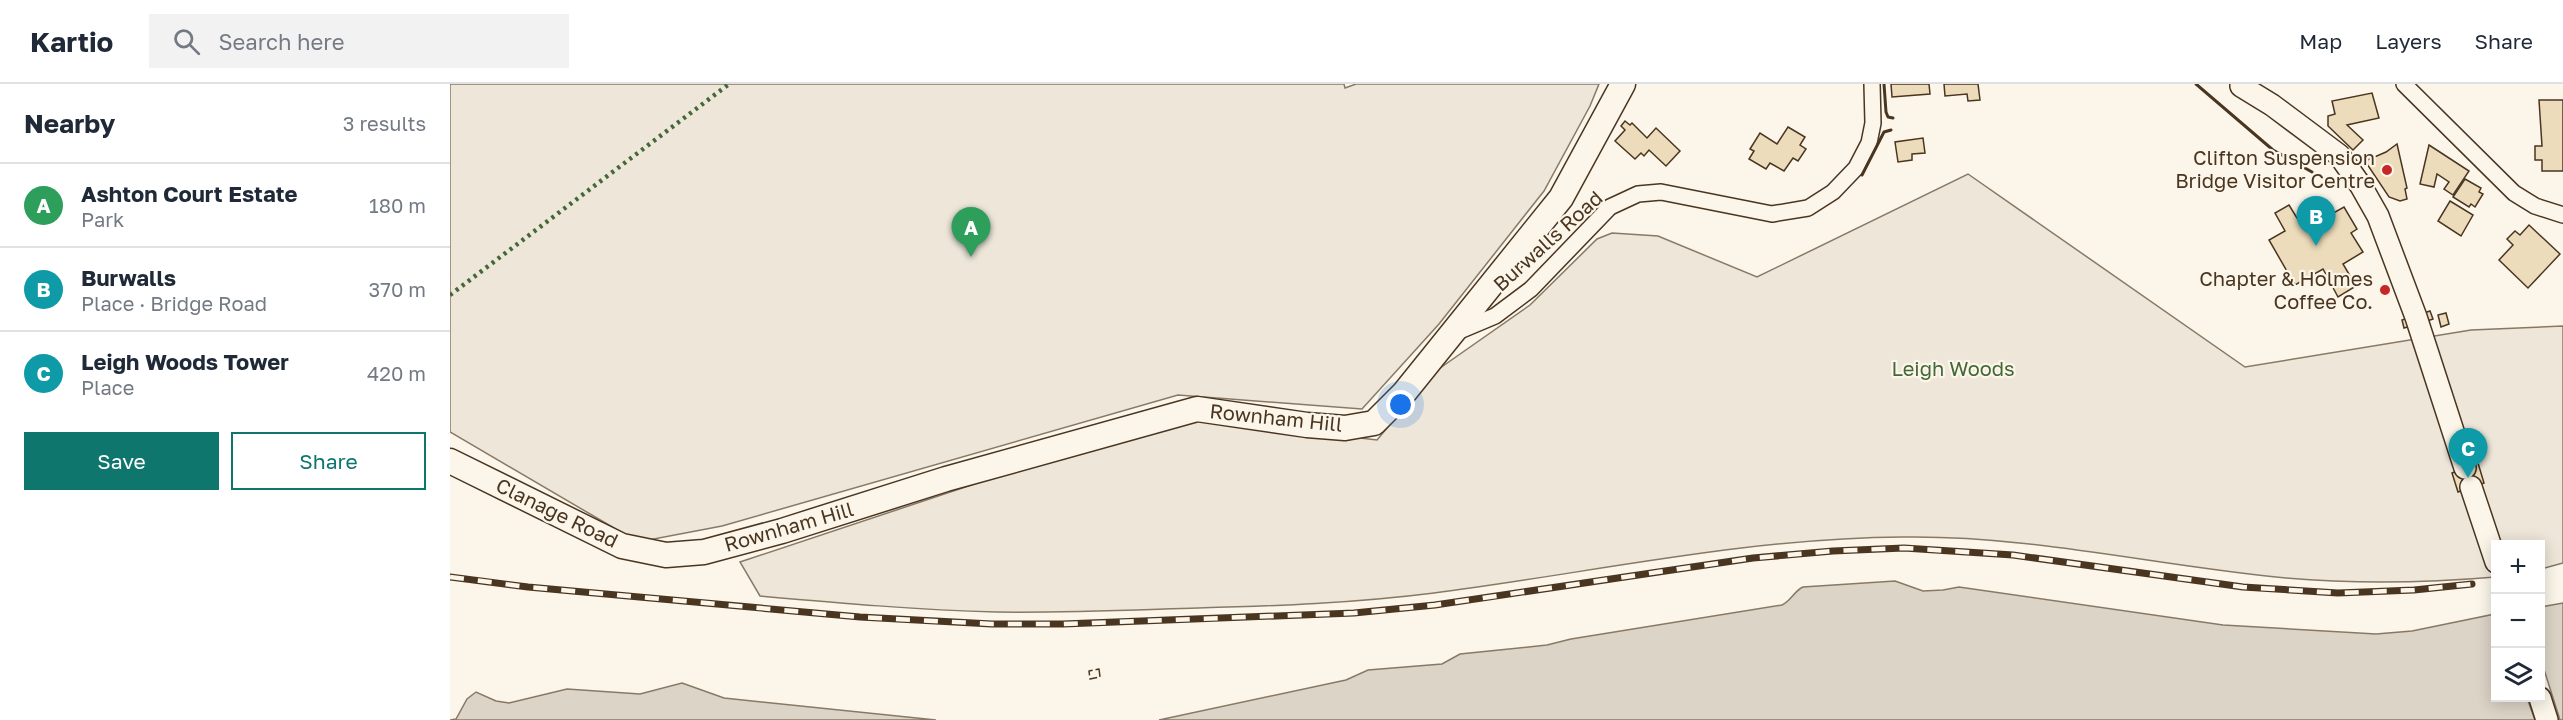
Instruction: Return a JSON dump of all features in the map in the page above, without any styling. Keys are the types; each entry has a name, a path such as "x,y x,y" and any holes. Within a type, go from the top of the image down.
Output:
{"main road":[{"name":"Rownham Hill","path":"704,552 782,531 946,479 1197,410 1316,426 1345,428 1374,423 1404,393 1454,333 1561,198 1623,84"},
{"path":"2240,85 2264,113 2355,178 2384,231 2432,367 2491,547"},
{"name":"Clanage Road","path":"450,461 622,546 666,555 704,552"},
{"path":"2541,702 2547,720"}],"street":[{"name":"Burwalls Road","path":"1454,333 1495,316 1531,289 1610,207 1638,194 1661,192 1772,214 1808,208 1833,192 1856,168 1869,143 1873,123 1872,84"},
{"path":"2404,84 2514,193 2535,206 2563,215"}],"green space":[{"path":"450,84 1344,84 1345,88 1356,84 1599,84 1590,106 1544,191 1439,324 1362,409 1178,395 722,526 638,542 450,432"},
{"name":"Leigh Woods","path":"1968,174 2245,367 2471,330 2563,326 2563,563 2545,568 2545,540 2491,540 2491,577 2417,582 2338,581 2238,573 1999,541 1903,537 1785,543 1434,593 1375,599 1316,604 1021,612 908,608 760,596 740,562 1113,438 1198,419 1377,440 1433,373 1530,305 1597,239 1612,233 1658,236 1757,277"}],"shaded area":[{"path":"1895,581 1923,591 1959,587 2223,625 2376,634 2412,631 2491,615 2491,702 2545,702 2545,606 2563,603 2563,720 1159,720 1346,680 1368,670 1442,664 1460,654 1547,645 1571,639 1782,605 1803,587"},
{"path":"682,683 724,698 936,720 450,720 456,719 467,699 476,692 496,701 509,703 567,689 640,694"}],"pier":[{"path":"2545,673 2560,720 2535,720 2528,702 2545,702"}],"building":[{"path":"1891,84 1929,84 1930,94 1892,97"},
{"path":"1944,84 1978,84 1980,100 1968,101 1967,94 1945,96"},
{"path":"2372,93 2379,118 2347,125 2363,140 2353,150 2328,126 2328,116 2335,114 2332,101"},
{"path":"2539,100 2563,100 2563,171 2542,171 2542,160 2535,160 2535,146 2542,146"},
{"path":"1625,121 1630,125 1632,123 1647,138 1656,128 1680,151 1666,166 1649,150 1644,156 1641,153 1635,159 1615,141 1625,130 1621,126"},
{"path":"1788,127 1805,137 1800,145 1806,149 1798,161 1793,158 1784,171 1770,163 1766,169 1749,159 1754,151 1750,149 1760,133 1777,144"},
{"path":"1923,138 1925,153 1912,154 1912,160 1898,162 1895,142"},
{"name":"Clifton Suspension Bridge Visitor Centre","path":"2397,144 2407,188 2405,189 2407,199 2400,201 2389,197 2365,161 2386,152"},
{"path":"2429,145 2469,171 2453,195 2444,189 2449,182 2437,174 2434,187 2420,184"},
{"path":"2465,179 2481,188 2479,192 2483,194 2475,207 2471,204 2469,207 2453,197"},
{"path":"2450,201 2473,215 2461,236 2438,221"},
{"path":"2289,205 2300,223 2326,208 2330,215 2344,207 2357,229 2351,233 2363,252 2343,264 2356,286 2338,297 2323,269 2295,285 2269,240 2285,231 2275,213"},
{"path":"2529,225 2560,254 2528,288 2499,260 2513,245 2507,239 2515,231 2520,235"},
{"path":"2430,311 2433,319 2424,322 2421,314"},
{"path":"2446,313 2449,324 2441,327 2438,315"},
{"path":"2409,318 2411,326 2404,328 2402,320"},
{"path":"2478,463 2484,483 2458,492 2452,473"}],"railway":[{"path":"450,577 528,587 860,617 992,624 1063,624 1354,613 1435,605 1753,558 1904,548 2013,555 2243,587 2338,593 2414,590 2472,584"}],"hedge":[{"path":"450,295 729,84"}],"fence":[{"path":"1099,669 1100,677 1090,679 1089,671 1099,669"}],"wall":[{"path":"1884,84 1886,112 1888,117 1893,118"},
{"path":"2196,84 2273,150 2312,172"},
{"path":"1862,175 1884,132 1891,130"}],"place":[{"name":"Clifton Suspension Bridge Visitor Centre","path":"2387,170"},
{"name":"Burwalls","path":"2316,246"},
{"name":"Ashton Court Estate","path":"971,257"},
{"name":"Chapter & Holmes Coffee Co.","path":"2385,290"},
{"name":"Leigh Woods Tower","path":"2468,478"}]}
